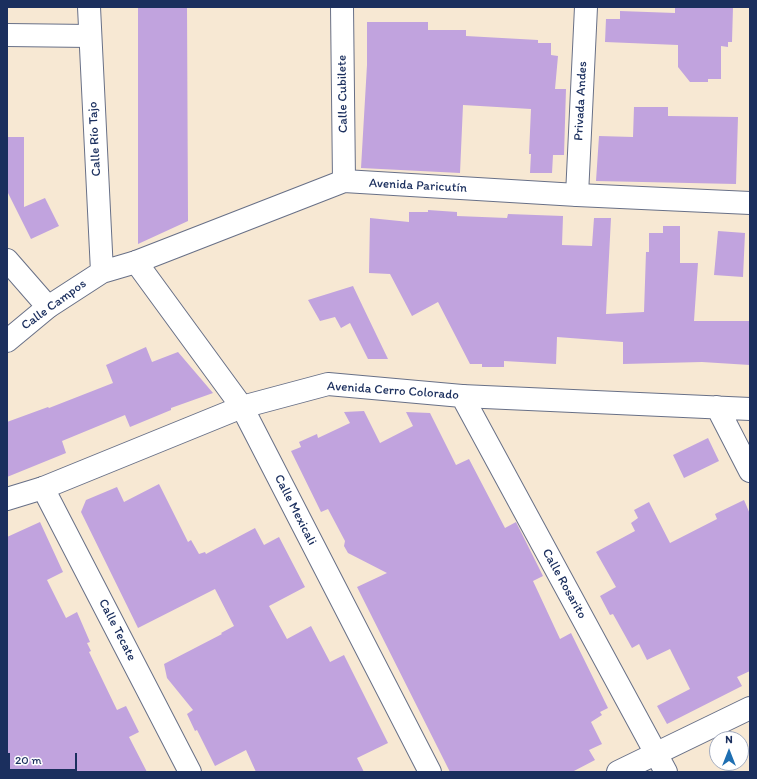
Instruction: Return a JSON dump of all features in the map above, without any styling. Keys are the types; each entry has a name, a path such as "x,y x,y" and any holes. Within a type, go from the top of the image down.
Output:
{"street":[{"name":"Calle Río Tajo","path":"89,7 102,272"},
{"name":"Calle Cubilete","path":"342,7 344,181"},
{"name":"Privada Andes","path":"577,195 586,7"},
{"path":"7,35 90,36"},
{"name":"Avenida Paricutín","path":"102,272 136,262 344,181 577,195 750,203"},
{"path":"7,260 48,307"},
{"name":"Calle Mexicali","path":"136,262 242,407 430,772"},
{"name":"Calle Campos","path":"7,341 48,307 102,272"},
{"name":"Avenida Cerro Colorado","path":"7,499 43,488 242,407 328,384 462,396 750,408"},
{"name":"Calle Rosarito","path":"462,396 661,762"},
{"path":"717,407 750,471"},
{"name":"Calle Tecate","path":"43,488 190,772"},
{"path":"618,772 661,762 750,708"}],"building":[{"path":"138,7 187,7 188,221 138,244"},
{"path":"675,7 733,7 732,42 728,42 728,47 721,46 721,79 708,79 708,82 690,82 678,67 678,45 605,42 606,19 620,19 620,11 675,13"},
{"path":"367,22 428,22 428,30 466,30 466,36 538,40 538,43 551,43 551,55 558,56 555,89 566,89 564,155 553,155 552,173 530,173 531,154 529,154 531,109 463,105 460,173 361,168 367,65"},
{"path":"634,107 668,107 668,116 738,117 736,184 596,181 599,136 633,137"},
{"path":"7,137 24,137 24,207 45,198 59,226 31,239 7,191"},
{"path":"428,210 457,212 457,216 507,218 508,214 563,216 562,245 592,246 594,218 611,218 606,314 644,312 646,252 649,252 649,233 663,233 663,226 680,226 680,263 698,263 694,321 750,321 750,365 702,362 623,364 623,342 557,337 556,364 504,361 504,367 482,367 482,364 470,364 438,302 412,316 390,274 369,273 370,218 409,222 409,212 428,212"},
{"path":"718,231 745,233 743,277 714,275"},
{"path":"353,286 388,359 368,359 350,323 341,328 335,317 320,321 308,300"},
{"path":"146,347 152,362 178,352 213,393 171,408 171,410 130,427 125,415 62,441 66,453 7,477 7,422 48,407 49,408 113,383 106,365"},
{"path":"364,411 380,443 413,426 406,412 430,413 456,465 469,459 505,528 516,522 543,576 533,581 560,639 571,633 608,708 600,712 602,715 591,722 602,744 589,750 595,760 572,772 450,772 357,587 387,573 348,553 344,546 345,541 328,509 321,512 291,451 301,447 299,442 317,434 318,438 350,423 344,412"},
{"path":"708,438 719,461 684,478 673,455"},
{"path":"159,484 188,542 191,540 199,554 205,552 206,554 255,528 264,545 279,537 305,587 269,606 287,639 311,626 330,662 344,655 388,743 357,758 364,772 256,772 246,750 215,766 197,730 195,731 187,714 193,710 167,678 164,664 222,634 221,633 234,626 215,589 138,628 81,512 86,500 117,487 124,502"},
{"path":"744,500 750,514 750,671 737,677 742,686 667,724 657,706 690,689 670,649 647,660 639,644 632,648 613,614 610,615 600,596 616,587 596,552 635,531 631,523 638,518 634,510 649,502 670,543 717,519 715,514"},
{"path":"40,522 63,572 47,580 66,618 77,612 90,642 87,643 91,651 89,652 117,710 126,706 139,732 129,737 147,772 7,772 7,537"}]}
